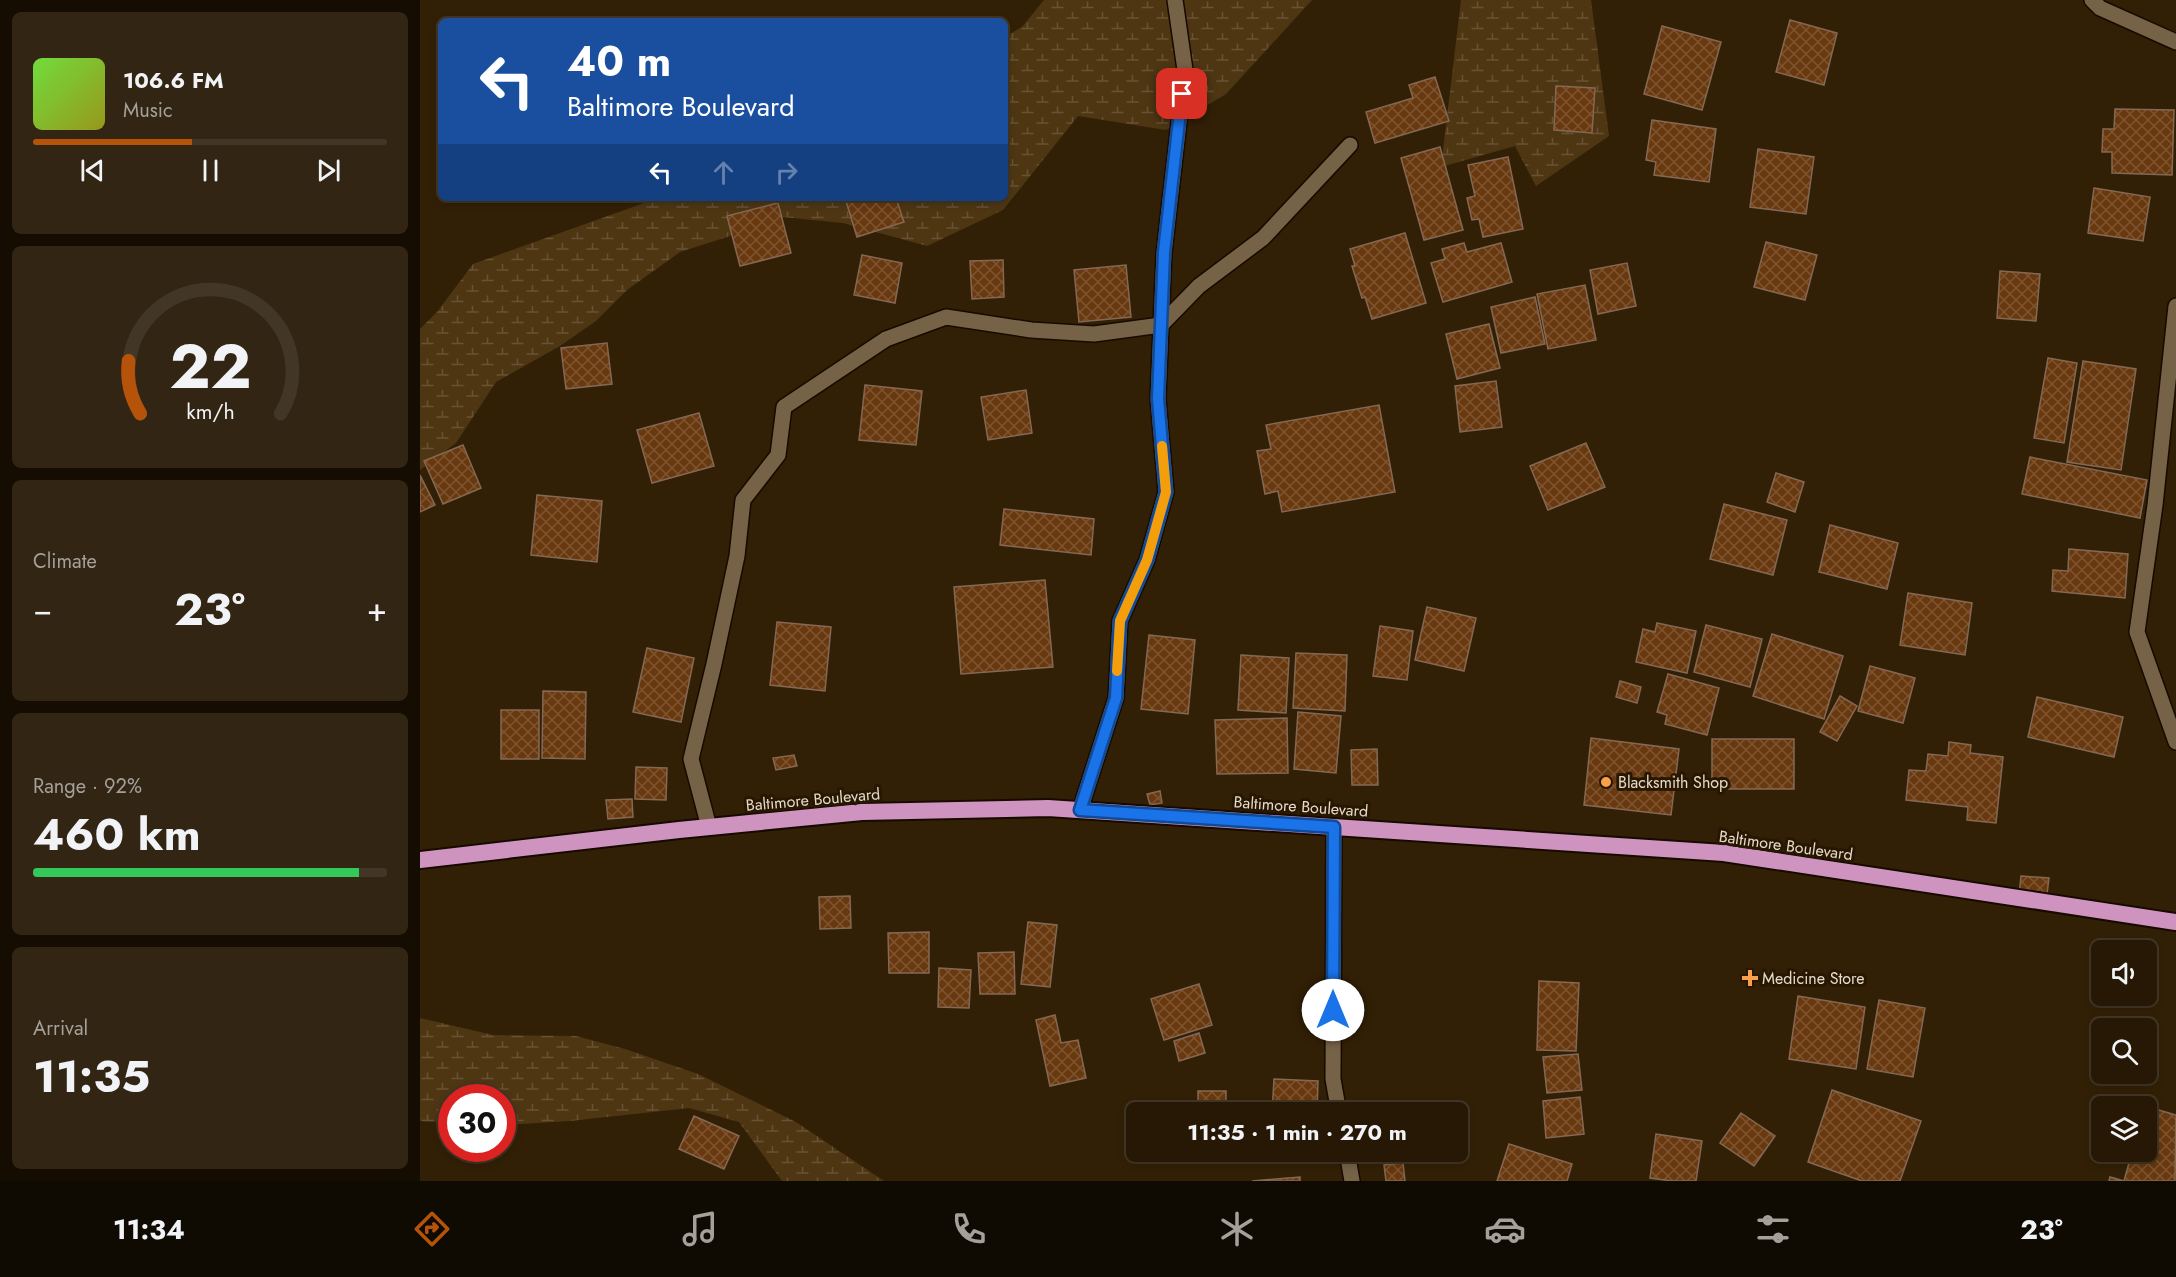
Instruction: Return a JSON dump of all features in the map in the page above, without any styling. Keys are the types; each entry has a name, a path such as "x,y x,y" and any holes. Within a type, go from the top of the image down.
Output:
{"highway":[{"name":"Baltimore Boulevard","path":"420,860 709,826 862,812 1048,808 1724,853 2176,922"}],"street":[{"path":"1080,810 1116,698 1120,621 1147,560 1166,492 1158,399 1164,252 1185,70 1175,0"},
{"path":"2091,0 2100,8 2176,42"},
{"path":"709,826 691,759 737,556 743,500 778,455 784,407 886,339 946,317 1031,330 1094,334 1161,325 1199,286 1263,238 1350,145"},
{"path":"2175,734 2137,632 2155,505 2176,306"},
{"path":"1334,827 1332,1079 1337,1102"},
{"path":"1349,1162 1352,1181"}],"green space":[{"path":"1044,0 1312,0 1226,94 1166,130 1078,116 1003,210 927,246 843,223 773,216 727,237 680,252 627,290 596,321 560,346 496,382 456,443 420,470 420,329 437,312 473,264 648,201 1008,201 1008,35 1022,27"},
{"path":"1461,0 1591,0 1609,136 1536,186 1515,146 1441,167"},
{"path":"420,1018 493,1035 576,1036 625,1049 698,1074 796,1122 884,1181 782,1181 739,1122 689,1108 570,1121 516,1124 516,1084 438,1084 438,1122 420,1121"}],"building":[{"path":"1790,20 1837,33 1824,85 1776,72"},
{"path":"1662,26 1721,42 1702,110 1644,94"},
{"path":"1435,77 1449,121 1375,143 1366,112 1413,98 1409,85"},
{"path":"1556,86 1595,88 1592,133 1554,130"},
{"path":"2115,109 2174,110 2172,175 2112,173 2112,152 2102,152 2103,129 2114,129"},
{"path":"1652,120 1716,129 1709,182 1654,175 1656,162 1646,160"},
{"path":"1440,147 1463,230 1424,240 1401,158"},
{"path":"1758,149 1814,157 1806,214 1750,207"},
{"path":"1508,157 1523,229 1483,237 1479,219 1472,220 1467,198 1475,196 1468,165"},
{"path":"2094,188 2150,197 2143,241 2088,233"},
{"path":"846,201 897,201 904,222 857,237"},
{"path":"778,203 791,253 740,266 727,216"},
{"path":"1405,233 1426,303 1372,319 1365,297 1362,298 1352,266 1355,266 1350,249"},
{"path":"1766,242 1817,255 1805,300 1754,287"},
{"path":"1464,243 1467,252 1501,243 1512,282 1443,302 1431,263 1445,259 1442,249"},
{"path":"862,255 902,263 895,303 854,295"},
{"path":"1003,260 1004,297 972,299 970,261"},
{"path":"1627,263 1636,306 1598,314 1590,270"},
{"path":"1126,265 1131,317 1079,322 1074,270"},
{"path":"2000,271 2040,274 2036,321 1997,318"},
{"path":"1585,285 1596,340 1548,349 1537,294"},
{"path":"1535,297 1545,344 1501,353 1491,307"},
{"path":"1489,324 1500,368 1457,379 1446,334"},
{"path":"607,343 612,384 566,389 561,348"},
{"path":"2048,358 2077,363 2064,443 2034,438"},
{"path":"2083,361 2136,369 2121,470 2067,462"},
{"path":"1496,381 1502,427 1460,432 1455,386"},
{"path":"865,385 922,391 916,445 859,440"},
{"path":"1026,390 1032,433 988,440 981,397"},
{"path":"1379,405 1395,492 1282,512 1278,491 1265,494 1257,451 1271,449 1266,425"},
{"path":"699,413 714,466 652,483 637,430"},
{"path":"1586,443 1605,487 1548,510 1530,466"},
{"path":"463,445 481,488 443,504 424,461"},
{"path":"2030,457 2147,480 2140,518 2022,494"},
{"path":"1776,473 1804,482 1795,512 1767,502"},
{"path":"420,475 435,505 420,512"},
{"path":"537,495 602,501 597,562 531,555"},
{"path":"1724,504 1787,520 1773,575 1710,559"},
{"path":"1004,509 1094,519 1091,555 1000,545"},
{"path":"1830,525 1898,543 1887,589 1819,572"},
{"path":"2069,549 2128,554 2125,598 2052,591 2053,570 2068,571"},
{"path":"1045,580 1053,667 961,674 954,587"},
{"path":"1908,593 1972,603 1965,655 1900,645"},
{"path":"1427,607 1476,618 1464,671 1415,660"},
{"path":"777,622 831,627 825,691 770,685"},
{"path":"1657,623 1696,631 1687,673 1636,662 1643,629 1655,632"},
{"path":"1706,625 1762,639 1750,687 1694,672"},
{"path":"1380,626 1413,631 1407,680 1373,676"},
{"path":"1772,634 1843,656 1824,719 1753,696"},
{"path":"1149,635 1195,640 1188,714 1141,709"},
{"path":"647,648 694,658 681,722 633,712"},
{"path":"1296,653 1347,655 1345,711 1293,708"},
{"path":"1241,655 1289,658 1286,713 1238,710"},
{"path":"1870,666 1915,678 1903,723 1858,711"},
{"path":"1668,674 1719,688 1707,735 1665,724 1667,715 1657,712"},
{"path":"1620,681 1641,687 1637,703 1616,697"},
{"path":"543,691 586,692 585,759 542,758"},
{"path":"1840,696 1857,706 1837,741 1820,732"},
{"path":"2037,697 2123,717 2114,757 2028,737"},
{"path":"501,710 539,710 539,759 501,759"},
{"path":"1298,712 1341,716 1336,773 1294,769"},
{"path":"1287,718 1288,773 1217,774 1215,720"},
{"path":"1591,738 1679,749 1671,815 1584,805"},
{"path":"1712,739 1794,739 1794,789 1712,789"},
{"path":"1949,742 1971,745 1970,753 2003,757 1996,823 1967,820 1968,807 1906,800 1909,770 1926,771 1928,754 1948,756"},
{"path":"1377,749 1378,785 1352,785 1351,750"},
{"path":"794,755 797,766 776,770 773,758"},
{"path":"636,767 667,768 666,800 635,799"},
{"path":"1160,791 1162,803 1150,805 1147,794"},
{"path":"632,799 633,817 608,819 606,800"},
{"path":"2021,876 2049,878 2045,910 2018,907"},
{"path":"850,896 851,928 820,929 819,897"},
{"path":"1028,922 1057,925 1050,987 1021,984"},
{"path":"929,932 929,973 889,973 888,933"},
{"path":"1014,952 1015,994 980,994 978,953"},
{"path":"939,968 971,970 969,1008 938,1007"},
{"path":"1539,981 1579,983 1576,1051 1537,1050"},
{"path":"1199,984 1212,1025 1164,1040 1151,999"},
{"path":"1798,996 1865,1007 1856,1069 1789,1059"},
{"path":"1879,1000 1925,1008 1913,1077 1867,1069"},
{"path":"1055,1015 1061,1043 1078,1040 1086,1078 1050,1086 1036,1020"},
{"path":"1199,1033 1205,1053 1179,1061 1174,1041"},
{"path":"1578,1054 1582,1090 1547,1093 1543,1057"},
{"path":"1274,1079 1318,1081 1317,1102 1273,1102"},
{"path":"1832,1090 1921,1121 1900,1181 1862,1181 1808,1162"},
{"path":"1198,1091 1226,1091 1226,1102 1198,1102"},
{"path":"1580,1097 1584,1134 1546,1138 1543,1101"},
{"path":"2157,1109 2176,1115 2175,1181 2124,1181 2129,1162 2157,1162"},
{"path":"1741,1113 1775,1136 1754,1166 1720,1143"},
{"path":"694,1116 739,1136 724,1169 679,1149"},
{"path":"1656,1134 1702,1141 1696,1181 1650,1178"},
{"path":"1509,1144 1572,1164 1567,1181 1497,1181"},
{"path":"1403,1163 1405,1181 1386,1181 1384,1165"},
{"path":"1300,1177 1300,1181 1252,1181"},
{"path":"2110,1177 2124,1181 2109,1181"}],"slow traffic":[{"path":"1117,671 1120,621 1147,560 1166,492 1162,446"}],"place":[{"name":"Blacksmith Shop","path":"1606,782"},
{"name":"Medicine Store","path":"1750,978"}],"route":[{"path":"1182,94 1164,252 1158,399 1166,492 1147,560 1120,621 1116,698 1080,810 1334,827 1333,1010"}]}
